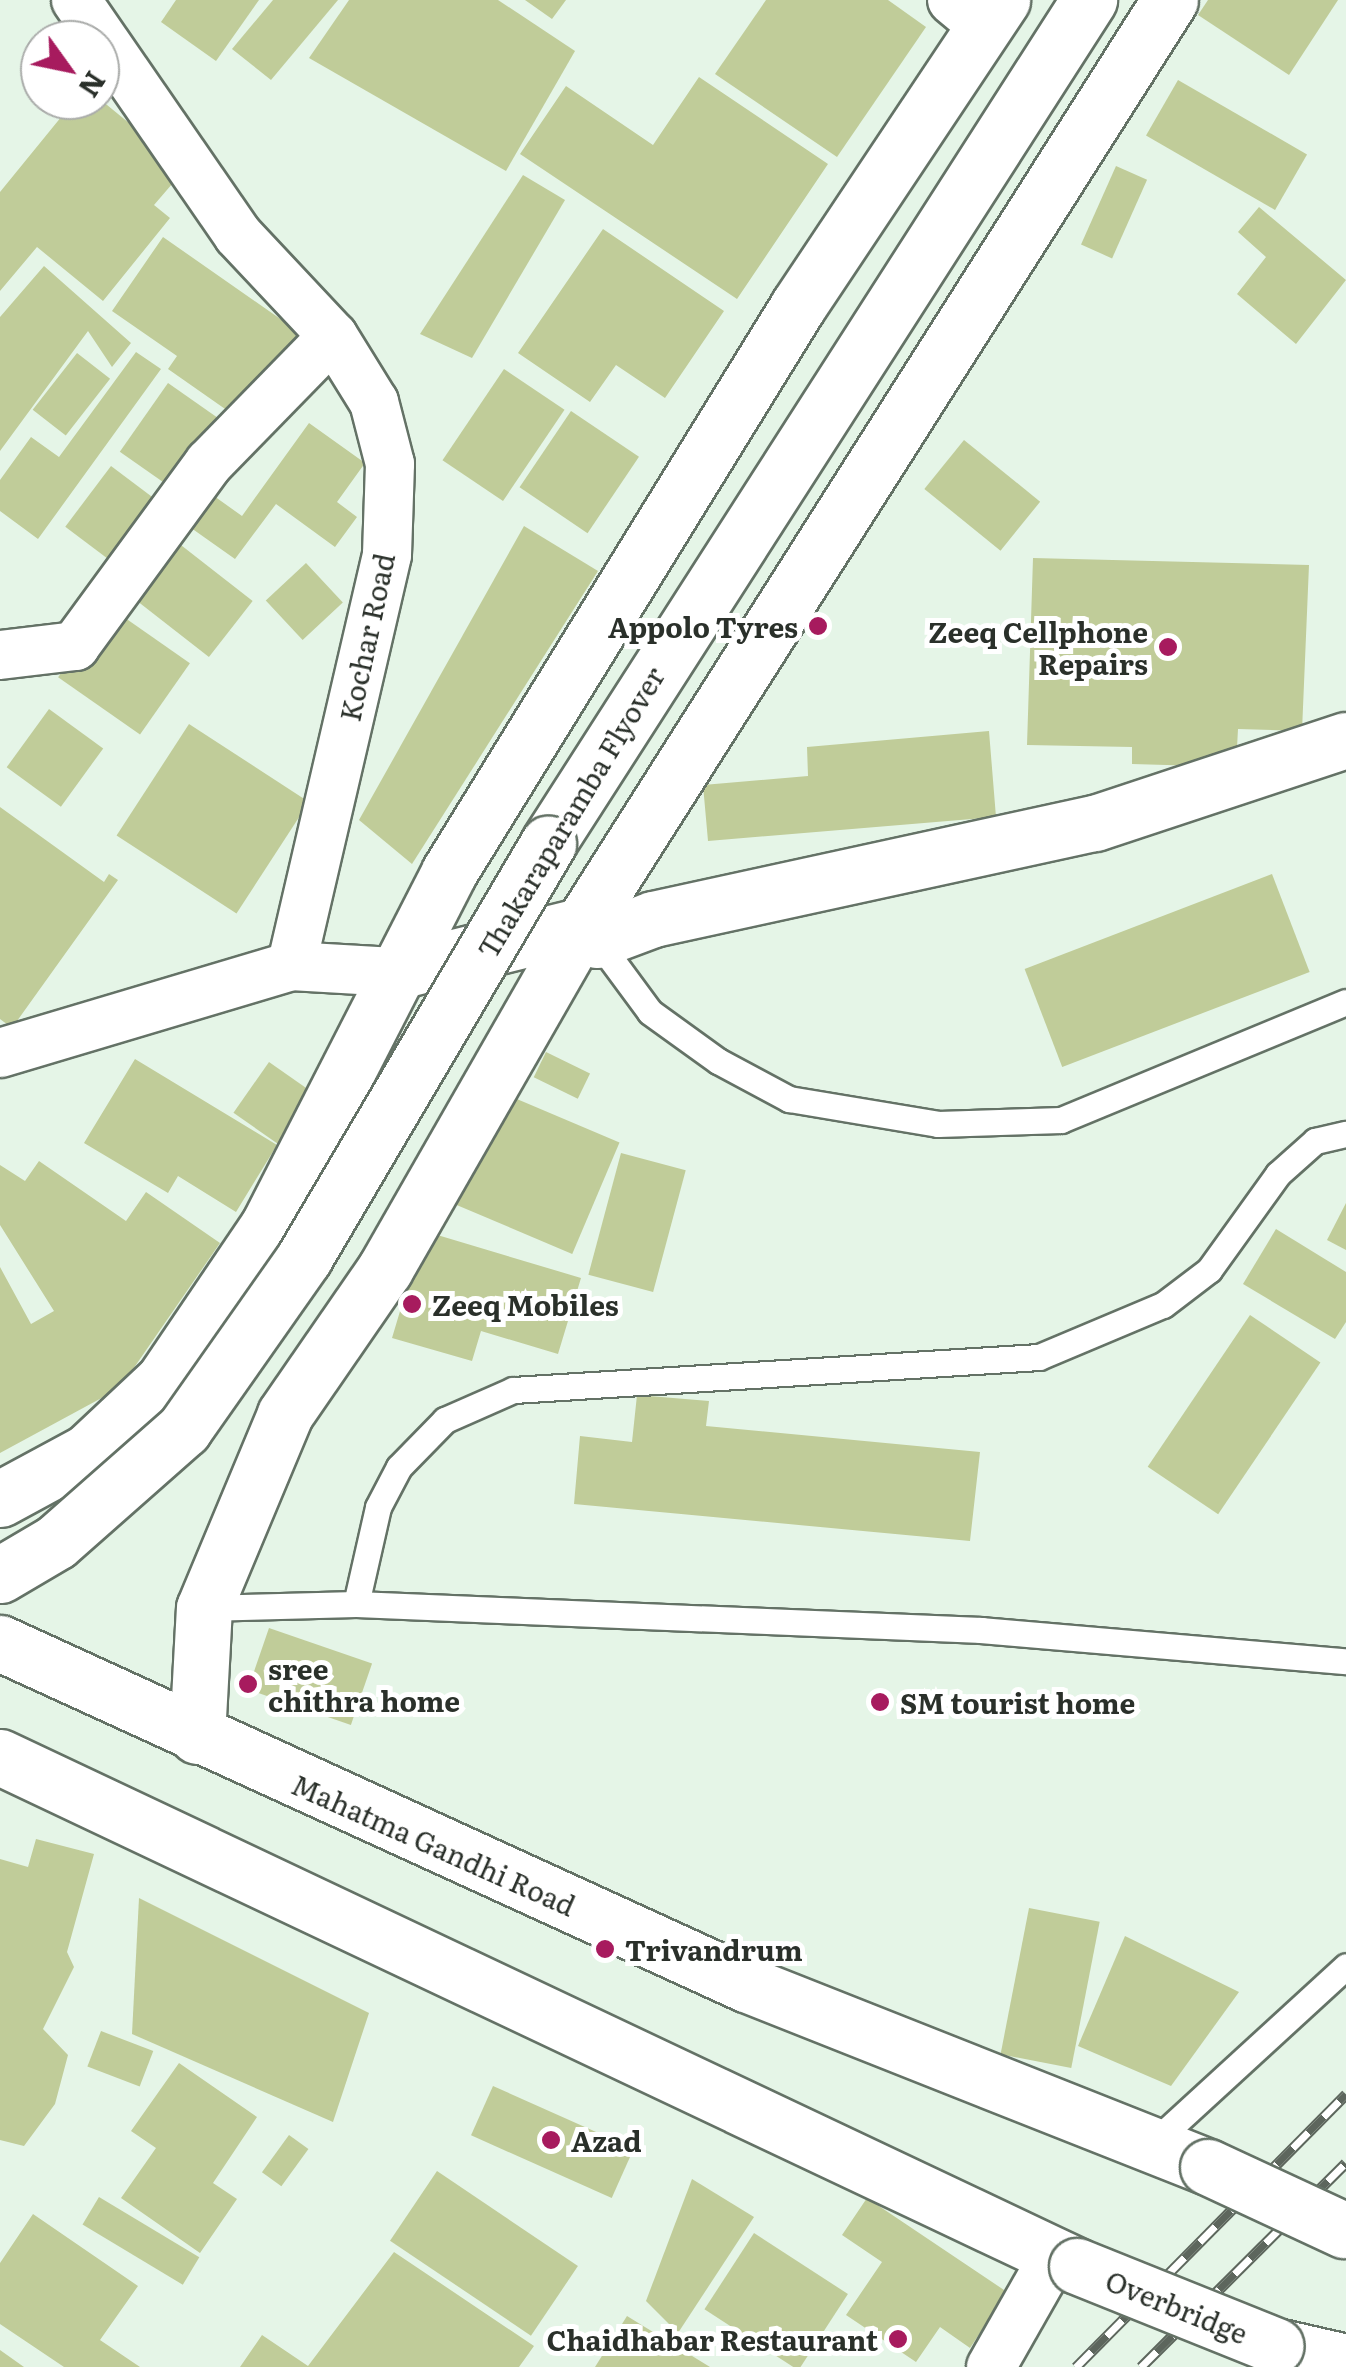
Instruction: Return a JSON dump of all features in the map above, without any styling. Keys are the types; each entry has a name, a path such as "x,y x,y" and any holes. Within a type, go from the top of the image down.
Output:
{"main road":[{"name":"Thakaraparamba Flyover","path":"0,1575 56,1542 184,1429 304,1258 548,843 1089,0"},
{"path":"198,1736 204,1608 285,1414 385,1269 1170,0"},
{"path":"0,1499 87,1452 163,1381 268,1226 394,972 979,9"},
{"path":"394,972 1094,823 1346,740"},
{"name":"Mahatma Gandhi Road","path":"0,1644 746,1984 1208,2167 1345,2231"},
{"path":"0,1758 1066,2261"},
{"name":"Overbridge","path":"1066,2261 1276,2346 1346,2362"}],"street":[{"name":"Kochar Road","path":"76,0 238,235 334,336 374,402 386,448 386,554 291,966"},
{"path":"0,655 75,646 209,463 334,336"},
{"path":"0,1053 291,966 394,972"},
{"path":"991,2367 1066,2261"}],"lane":[{"path":"590,933 650,1012 746,1076 789,1099 938,1124 1061,1120 1346,1002"},
{"path":"356,1604 378,1507 400,1467 445,1420 513,1390 1039,1357 1163,1305 1209,1270 1278,1174 1315,1140 1346,1134"},
{"path":"204,1608 356,1604 982,1630 1346,1662"},
{"path":"1152,2144 1346,1966"}],"building":[{"path":"176,0 259,0 216,61 161,22"},
{"path":"273,0 338,0 271,80 232,49"},
{"path":"349,0 498,0 575,51 506,171 309,58"},
{"path":"525,0 566,0 552,19"},
{"path":"766,0 888,0 926,27 837,157 715,74"},
{"path":"1208,0 1338,0 1289,75 1198,15"},
{"path":"699,77 828,164 737,299 520,154 566,86 653,145"},
{"path":"1178,80 1307,154 1275,210 1146,135"},
{"path":"120,116 185,169 154,205 170,218 103,301 37,247 0,291 0,192 59,120 120,120"},
{"path":"1116,166 1147,180 1112,258 1081,245"},
{"path":"523,175 565,200 472,358 420,334"},
{"path":"1259,207 1346,280 1296,344 1237,294 1266,257 1238,232"},
{"path":"603,229 724,311 665,398 616,365 590,402 518,353"},
{"path":"163,237 299,332 238,418 168,369 177,356 112,311"},
{"path":"44,266 131,343 112,367 88,331 0,451 0,317"},
{"path":"136,352 161,369 38,539 0,511 0,480 31,437 59,457"},
{"path":"77,353 110,379 66,436 33,410"},
{"path":"504,369 565,410 503,501 442,460"},
{"path":"168,383 218,418 170,487 120,452"},
{"path":"571,411 639,457 588,533 520,487"},
{"path":"309,423 365,463 337,502 357,517 335,547 276,504 235,559 177,518 200,486 242,516"},
{"path":"964,440 1040,502 1001,551 924,489"},
{"path":"111,466 169,509 123,570 65,527"},
{"path":"524,526 598,571 412,864 359,820"},
{"path":"177,542 253,601 209,657 133,598"},
{"name":"Zeeq Cellphone Repairs","path":"1033,558 1309,565 1302,731 1238,729 1236,767 1132,764 1132,747 1027,745"},
{"path":"306,563 343,602 303,640 266,601"},
{"path":"108,606 190,663 140,735 58,677"},
{"path":"49,709 103,748 61,807 7,767"},
{"path":"189,724 309,802 236,913 117,836"},
{"path":"989,731 996,817 708,841 703,785 808,776 807,747"},
{"path":"0,807 104,882 109,874 118,880 12,1028 0,1019"},
{"path":"1272,874 1310,972 1062,1067 1025,969"},
{"path":"546,1052 590,1073 578,1099 534,1077"},
{"path":"135,1059 277,1145 236,1212 178,1176 168,1193 84,1143"},
{"path":"269,1062 317,1095 281,1146 233,1113"},
{"path":"498,1091 620,1143 572,1254 451,1202"},
{"path":"621,1153 686,1170 653,1292 588,1275"},
{"path":"39,1161 126,1221 146,1192 220,1243 120,1388 0,1453 0,1267 31,1324 54,1311 0,1225 0,1165 25,1181"},
{"path":"1346,1203 1346,1250 1327,1240"},
{"path":"1276,1229 1346,1272 1346,1322 1335,1339 1243,1284"},
{"path":"424,1231 581,1278 558,1354 481,1331 472,1361 392,1338"},
{"path":"1250,1315 1320,1363 1218,1514 1148,1467"},
{"path":"637,1395 709,1401 706,1426 980,1452 970,1541 574,1504 580,1436 632,1442"},
{"path":"269,1628 372,1663 351,1725 248,1689"},
{"path":"36,1839 94,1854 67,1952 74,1967 43,2029 68,2055 55,2104 24,2146 0,2140 0,1859 28,1867"},
{"path":"139,1898 369,2013 333,2122 132,2034"},
{"path":"1029,1908 1100,1922 1071,2068 1001,2054"},
{"path":"1125,1936 1239,1992 1171,2086 1078,2046"},
{"path":"101,2031 153,2051 140,2087 87,2066"},
{"path":"179,2063 257,2117 213,2183 237,2199 200,2253 121,2198 156,2148 131,2131"},
{"name":"Azad","path":"493,2086 634,2149 612,2198 471,2135"},
{"path":"289,2135 308,2149 281,2186 262,2172"},
{"path":"437,2171 578,2266 531,2336 390,2241"},
{"path":"692,2179 754,2217 678,2333 646,2301"},
{"path":"99,2197 199,2257 183,2285 83,2224"},
{"path":"867,2198 1007,2292 970,2348 940,2327 916,2362 846,2315 882,2262 842,2235"},
{"path":"33,2214 138,2286 100,2340 140,2367 64,2367 0,2324 0,2263"},
{"path":"754,2233 848,2294 801,2367 793,2367 704,2309"},
{"path":"394,2252 534,2346 519,2367 240,2367 262,2335 308,2366"},
{"path":"627,2316 710,2367 595,2367"},
{"path":"0,2350 24,2367 0,2367"}],"railway":[{"path":"1076,2367 1346,2094"},
{"path":"1141,2367 1346,2163"}],"place":[{"name":"Appolo Tyres","path":"818,626"},
{"name":"Zeeq Cellphone Repairs","path":"1168,647"},
{"name":"Zeeq Mobiles","path":"412,1304"},
{"name":"sree chithra home","path":"248,1684"},
{"name":"SM tourist home","path":"880,1702"},
{"name":"Trivandrum","path":"605,1949"},
{"name":"Azad","path":"551,2140"},
{"name":"Chaidhabar Restaurant","path":"898,2339"}]}
